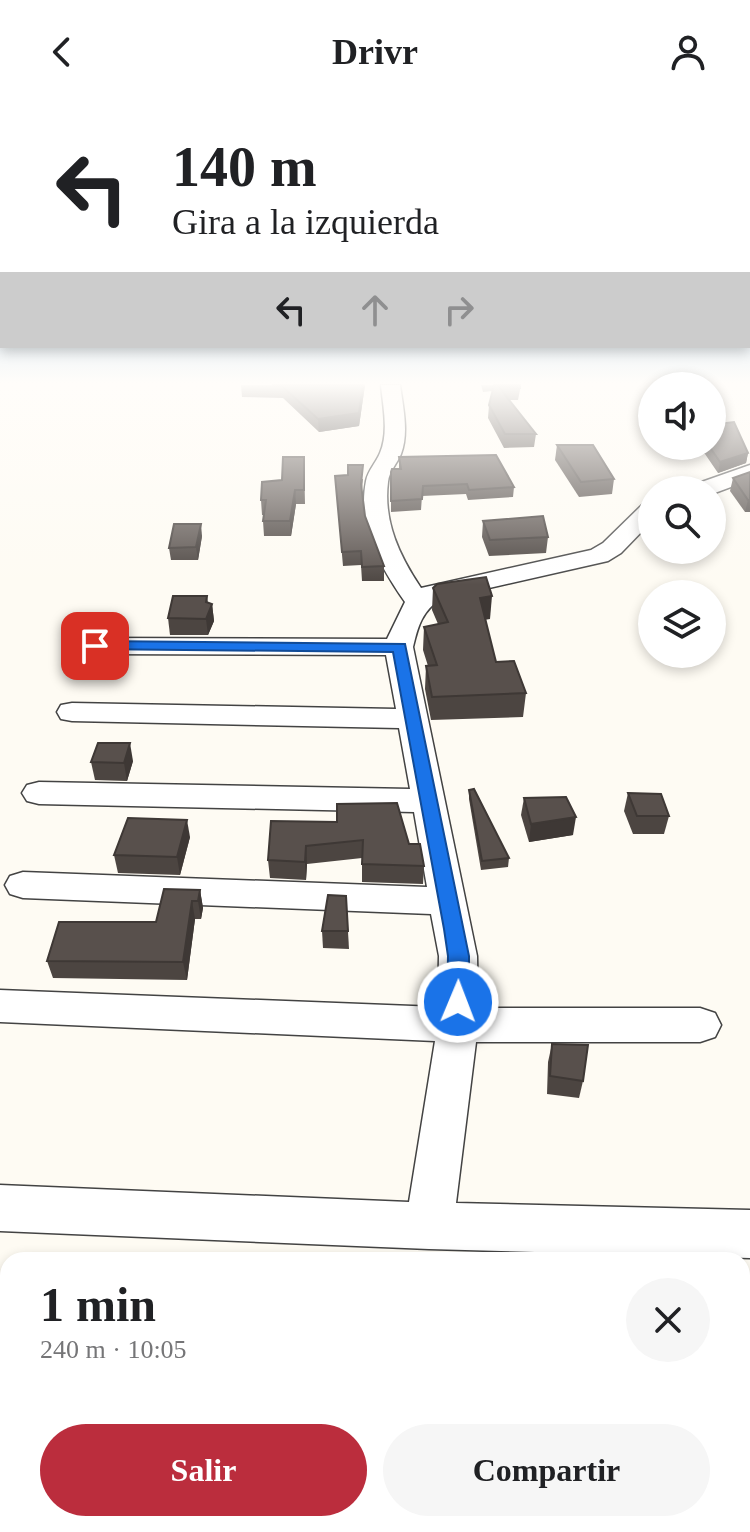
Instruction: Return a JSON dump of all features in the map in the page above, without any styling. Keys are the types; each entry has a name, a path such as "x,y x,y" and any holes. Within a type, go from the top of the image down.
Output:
{"street":[{"path":"391,452 377,477 381,542 389,561 417,601"},
{"path":"726,481 750,472"},
{"path":"429,1226 458,1025 458,956 399,647 410,610 417,601 432,593 599,556 612,548 638,522"},
{"path":"95,646 399,647"},
{"path":"72,712 412,719"},
{"path":"39,793 427,801"},
{"path":"23,885 449,901"},
{"path":"0,1006 458,1025 700,1025"},
{"path":"0,1208 429,1226 750,1234"}],"building":[{"path":"561,452 597,452 614,479 581,482"},
{"path":"726,452 748,453 720,462 719,460 726,460"},
{"path":"496,455 514,487 469,490 467,484 423,486 422,499 391,501 391,472 392,469 401,469 399,457"},
{"path":"283,457 304,457 304,490 295,490 290,521 263,521 266,500 261,500 262,482 282,480"},
{"path":"348,465 363,465 361,484 365,516 384,566 362,567 361,551 342,552 335,476 348,475"},
{"path":"750,472 750,500 748,500 733,478"},
{"path":"543,516 548,537 490,540 483,521"},
{"path":"174,524 201,524 196,547 169,548"},
{"path":"486,577 492,596 480,598 496,662 514,661 526,693 432,697 426,666 437,665 424,627 448,622 433,588 437,584"},
{"path":"173,596 207,596 206,602 212,604 206,619 168,618"},
{"path":"98,743 130,743 124,763 91,762"},
{"path":"474,789 509,858 482,861 469,790"},
{"path":"628,793 661,794 669,816 637,816"},
{"path":"566,797 576,817 531,824 524,798"},
{"path":"397,803 409,844 420,844 424,866 362,864 363,840 306,846 305,862 268,860 271,821 337,822 337,804"},
{"path":"128,818 187,820 177,857 114,855"},
{"path":"164,889 200,890 198,901 192,901 183,962 47,961 59,922 156,922"},
{"path":"328,895 346,896 348,931 322,931"},
{"path":"552,1044 588,1045 583,1081 550,1076"}],"route":[{"path":"95,646 399,647 454,929 458,956 458,1002"}]}
